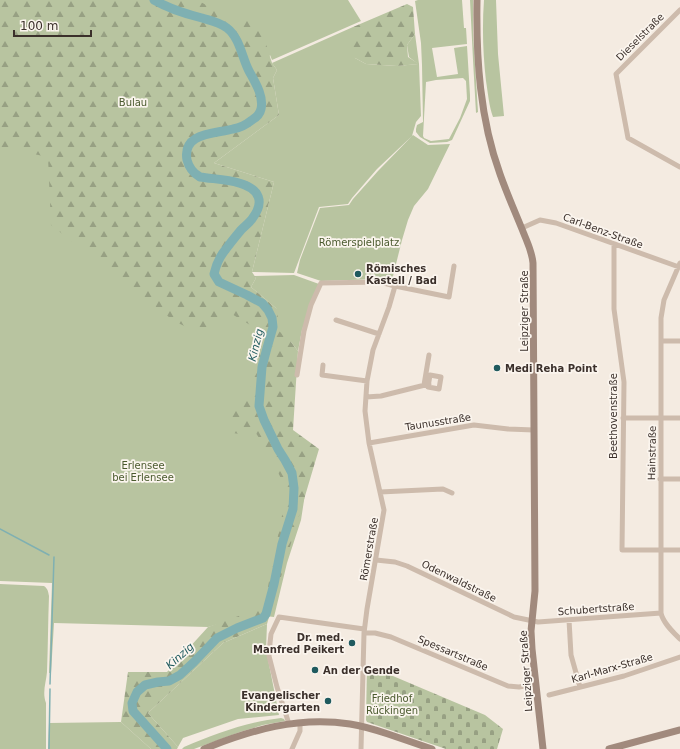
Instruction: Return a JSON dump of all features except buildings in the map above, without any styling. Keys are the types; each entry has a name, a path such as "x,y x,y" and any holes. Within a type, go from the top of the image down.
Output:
{"main road":[{"name":"Leipziger Straße","path":"477,0 478,69 487,127 500,174 532,255 534,272 535,591 531,631 543,749"},
{"path":"204,749 240,735 264,728 315,721 351,724 370,728 432,749"},
{"path":"609,749 680,730"}],"street":[{"name":"Dieselstraße","path":"680,10 616,74 628,138 680,168"},
{"name":"Carl-Benz-Straße","path":"522,228 540,220 556,223 679,266"},
{"name":"Beethovenstraße","path":"614,244 614,309 624,382 622,550 661,550"},
{"path":"297,375 304,331 311,305 321,283 380,282 449,297 454,266"},
{"name":"Hainstraße","path":"661,613 661,318 667,292 679,266"},
{"name":"Römerstraße","path":"360,749 364,631 384,510 366,423 367,381 373,350 395,286"},
{"path":"336,320 379,334"},
{"path":"661,341 680,341"},
{"path":"366,397 381,396 427,384 430,355"},
{"path":"323,365 322,375 367,381"},
{"path":"623,418 680,418"},
{"name":"Taunusstraße","path":"369,443 474,425 534,430"},
{"path":"660,479 680,479"},
{"path":"380,492 443,489 452,493"},
{"path":"661,550 680,550"},
{"name":"Odenwaldstraße","path":"376,560 395,562 407,566 514,617 533,621"},
{"path":"661,613 664,621 680,640"},
{"name":"Schubertstraße","path":"533,621 569,620 661,613"},
{"path":"289,724 276,687 269,656 271,634 279,617 364,631"},
{"path":"569,620 571,655 580,687"},
{"name":"Spessartstraße","path":"364,631 391,637 508,686 514,687 536,684"},
{"name":"Karl-Marx-Straße","path":"549,695 624,676 680,657"},
{"path":"292,749 300,731 300,723"}],"green space":[{"name":"Erlensee bei Erlensee","path":"0,0 348,0 361,21 272,60 270,55 209,148 235,288 277,309 251,287 256,278 254,276 294,275 319,284 302,330 298,351 291,342 274,409 305,494 301,520 287,563 274,617 256,615 208,627 54,623 51,673 49,673 52,583 0,581"},
{"name":"Bulau","path":"0,0 197,0 241,24 248,16 259,22 272,63 277,70 273,78 279,115 214,163 274,182 252,272 256,278 251,287 277,309 279,331 298,351 293,430 319,449 267,624 223,643 148,713 178,747 177,749 151,749 121,722 128,672 167,672 208,627 264,607 287,490 266,449 254,430 243,428 239,434 233,433 231,421 224,419 230,405 249,395 262,332 225,310 207,337 174,321 51,225 48,157 0,147"},
{"path":"462,0 467,44 432,48 437,77 458,74 454,48 467,46 470,101 452,140 447,142 430,143 420,137 416,132 417,125 423,122 421,43 415,1","holes":["463,78 466,81 467,99 460,118 449,139 431,141 424,138 426,82"]},
{"path":"470,0 473,0 473,33 478,112 476,113 473,60"},
{"path":"484,0 496,0 498,54 504,116 493,117 490,108 484,51"},
{"path":"407,4 413,7 415,34 407,45 408,57 419,64 397,66 366,64 355,58 350,52 353,27"},
{"path":"353,27 355,58 366,64 397,66 418,64 409,57 407,45 415,34 419,64 421,116 416,122 412,136 377,169 348,204 319,207 294,273 252,272 274,182 214,163 279,115 273,78 277,70 272,63"},
{"name":"Römerspielplatz","path":"413,135 428,145 450,144 428,189 414,206 408,220 392,280 388,282 378,279 321,281 297,273 300,260 320,208 349,205 378,171"},
{"path":"0,584 44,586 48,591 47,672 44,691 46,703 46,749 0,749"},
{"path":"267,624 266,649 279,715 238,719 183,738 178,747 148,713 223,643"},
{"name":"Friedhof Rückingen","path":"367,665 485,715 503,729 497,749 446,749 367,722"},
{"path":"281,718 285,721 263,725 240,732 194,749 182,749 231,729 256,722"},
{"path":"121,722 151,749 48,749 49,723"}],"waterway":[{"name":"Kinzig","path":"154,0 165,6 218,23 227,28 235,37 260,94 262,104 257,117 238,128 201,136 195,139 190,144 187,151 187,160 195,174 200,177 239,183 252,189 258,197 259,202 256,213 224,252 218,261 214,274 219,282 262,303 272,318 273,327 262,367 259,406 278,449 292,473 294,488 293,509 282,544 266,614 263,618 217,638 180,675 169,681 145,685 137,692 132,703 133,711 167,749"},
{"path":"0,529 49,555"},
{"path":"50,684 54,557"},
{"path":"49,749 50,689"}],"place":[{"name":"Römisches Kastell / Bad","path":"358,274"},
{"name":"Medi Reha Point","path":"497,368"},
{"name":"Dr. med. Manfred Peikert","path":"352,643"},
{"name":"An der Gende","path":"315,670"},
{"name":"Evangelischer Kindergarten","path":"328,701"}]}
